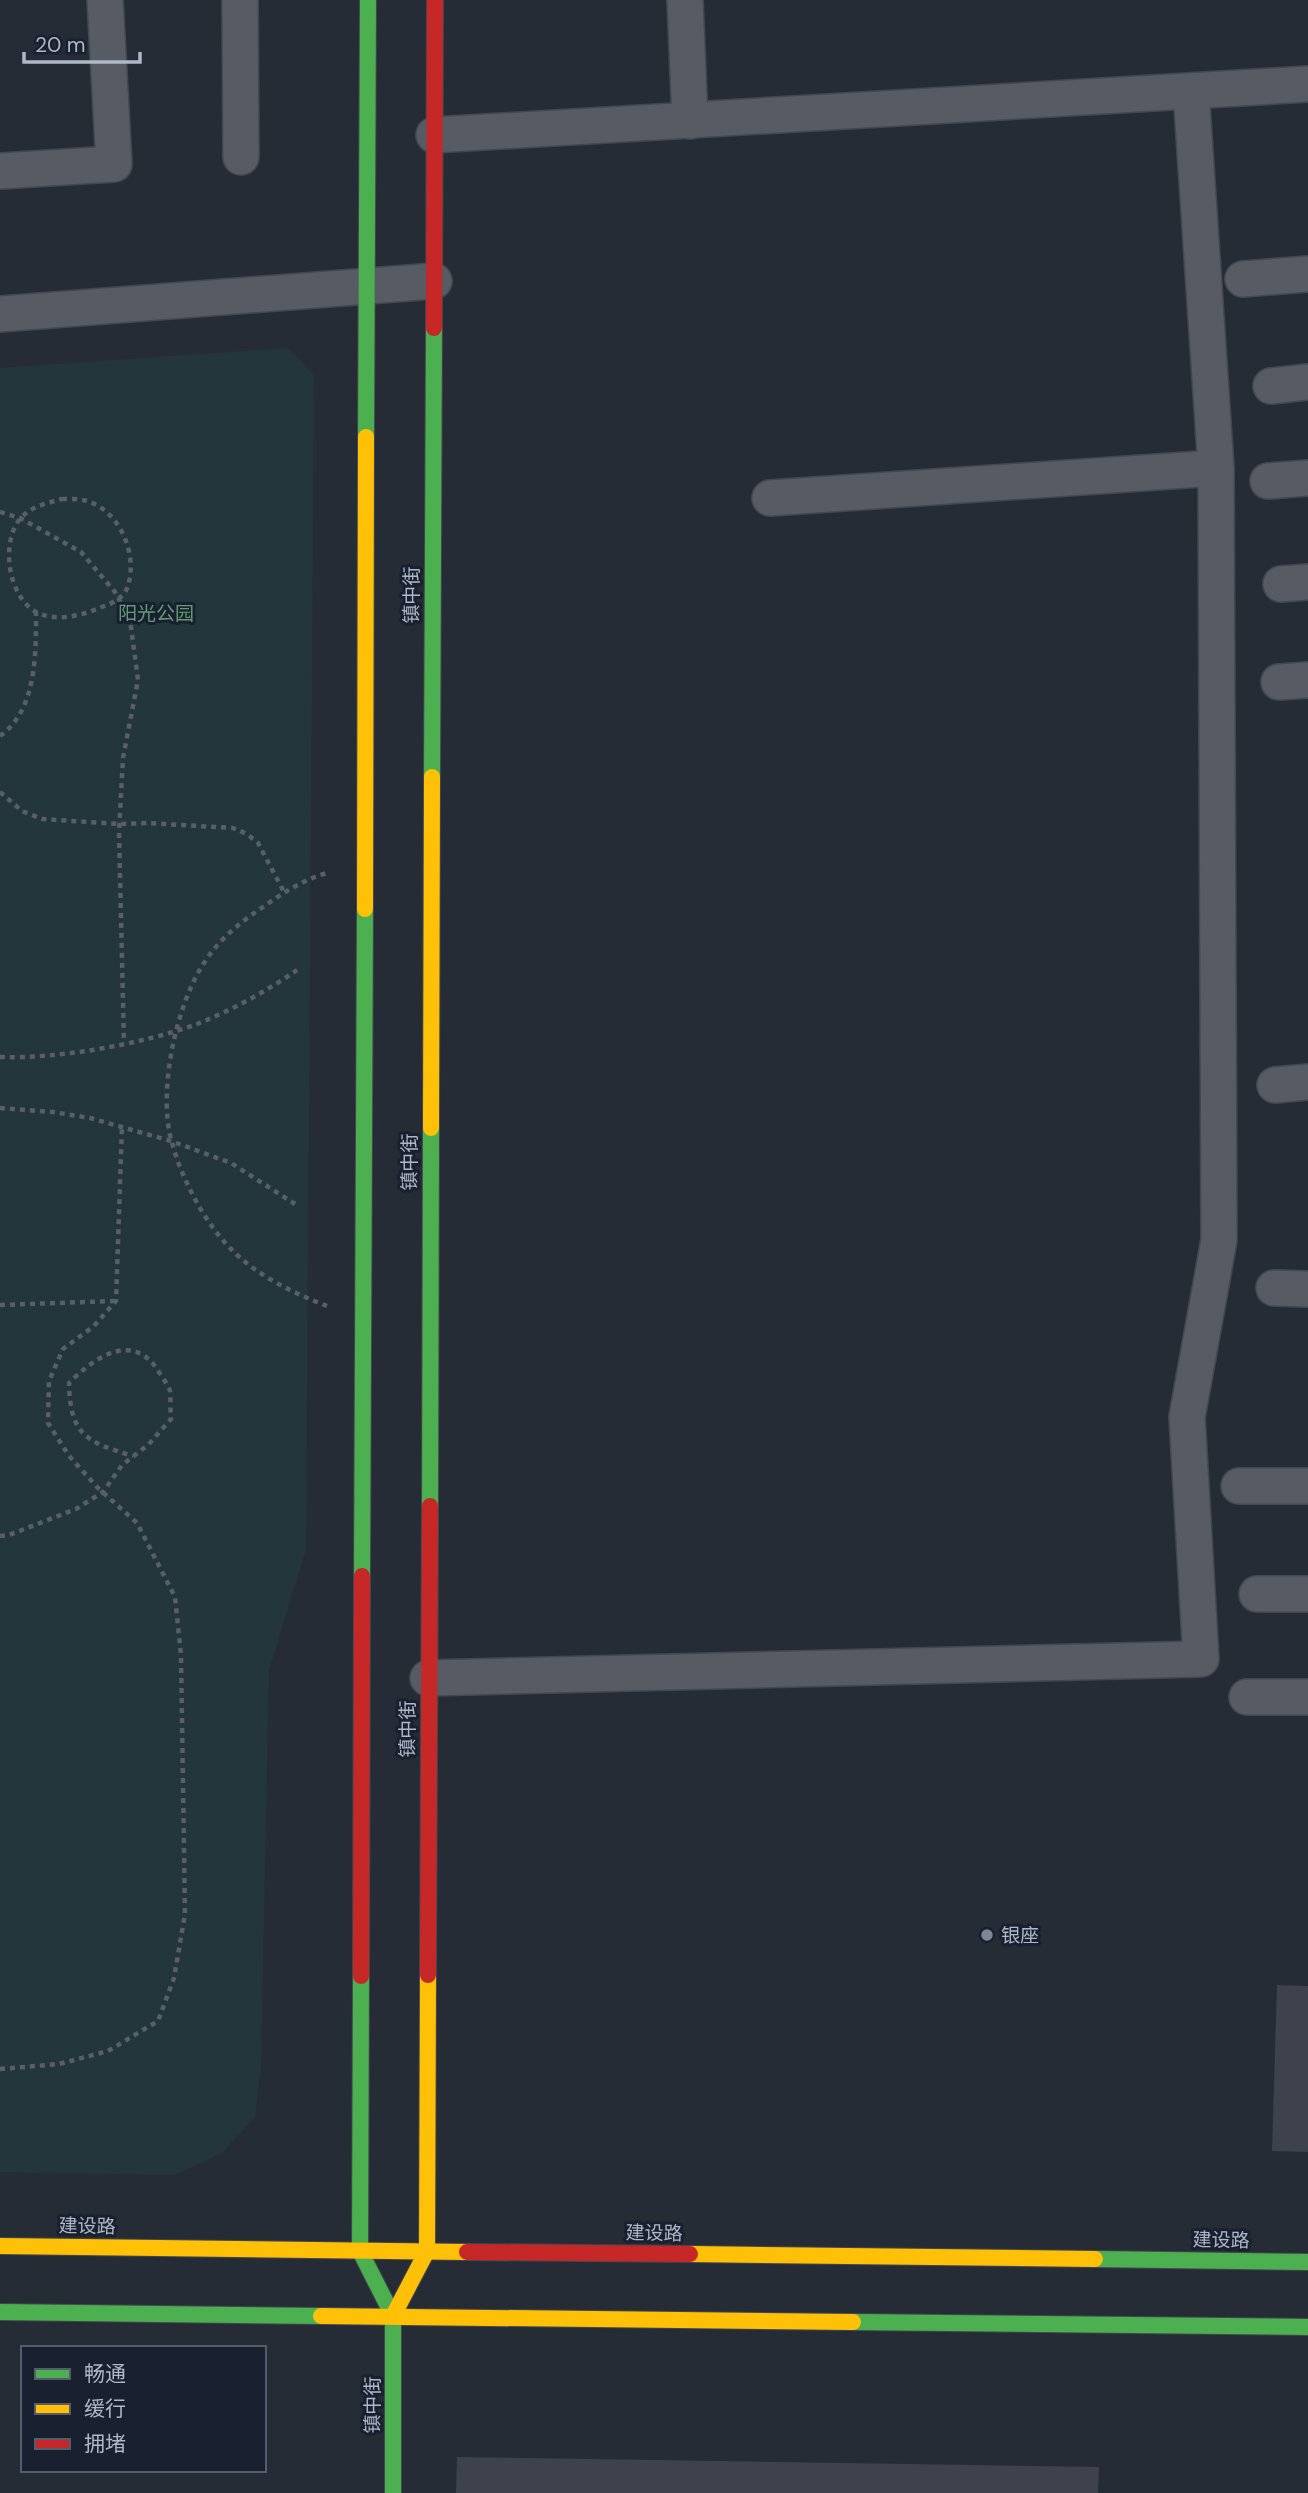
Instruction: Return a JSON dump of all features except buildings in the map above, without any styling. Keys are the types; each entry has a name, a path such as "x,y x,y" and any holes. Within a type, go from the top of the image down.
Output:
{"main road":[{"name":"镇中街","path":"368,0 360,2250 393,2316 393,2493"},
{"name":"镇中街","path":"393,2316 427,2251 435,0"},
{"name":"建设路","path":"0,2246 1308,2262"},
{"path":"0,2312 1308,2327"}],"street":[{"path":"0,172 114,164 105,0"},
{"path":"240,0 241,157"},
{"path":"685,0 690,121"},
{"path":"434,135 1308,84"},
{"path":"428,1678 1201,1659 1187,1417 1219,1240 1216,468 1191,91"},
{"path":"1243,279 1308,274"},
{"path":"0,314 433,281"},
{"path":"1270,386 1308,382"},
{"path":"770,498 1216,468"},
{"path":"1268,481 1308,478"},
{"path":"1239,1486 1308,1486"},
{"path":"1256,1594 1308,1594"},
{"path":"1247,1696 1308,1697"}],"path":[{"path":"62,499 84,500 114,519 128,545 130,578 127,590 119,600 85,614 53,616 36,612 26,603 9,570 8,548 20,518 43,505 62,499"},
{"path":"0,512 20,518 81,552 103,576 130,620 138,680 123,758 119,824 124,1043"},
{"path":"0,736 18,719 30,690 36,612"},
{"path":"0,792 22,811 42,819 233,828 258,843 284,892"},
{"path":"363,1318 295,1292 253,1268 230,1248 197,1200 171,1141 168,1088 176,1030 188,991 204,962 220,942 284,892 321,875 365,863"},
{"path":"0,1056 51,1054 124,1043 198,1024 275,985 297,970"},
{"path":"0,1108 53,1112 122,1126 171,1141 231,1163 295,1204"},
{"path":"0,2069 59,2064 108,2051 158,2021 174,1978 185,1914 181,1654 175,1597 137,1523 69,1456 48,1423 49,1381 63,1349 94,1326 116,1301 122,1126"},
{"path":"0,1305 116,1301"},
{"path":"0,1536 76,1509 103,1492 122,1465 148,1445 171,1419 169,1389 152,1361 130,1350 106,1353 69,1383 69,1407 78,1431 94,1442 133,1456"}],"green space":[{"name":"阳光公园","path":"288,348 314,375 306,1550 269,1670 261,2067 255,2117 222,2153 175,2175 0,2172 0,368"}],"traffic: fast":[{"path":"366,437 368,0"},
{"path":"432,777 434,328"},
{"path":"362,1576 365,909"},
{"path":"430,1506 431,1128"},
{"path":"361,1976 360,2251 393,2316"},
{"path":"1095,2259 1308,2262"},
{"path":"0,2312 321,2316"},
{"path":"393,2316 393,2493"},
{"path":"853,2322 1308,2327"}],"traffic: slow":[{"path":"365,909 366,437"},
{"path":"431,1128 432,777"},
{"path":"393,2316 427,2251 428,1975"},
{"path":"0,2246 467,2252"},
{"path":"690,2254 1095,2259"},
{"path":"321,2316 853,2322"}],"traffic: jam":[{"path":"434,328 435,0"},
{"path":"428,1975 430,1506"},
{"path":"361,1976 362,1576"},
{"path":"467,2252 690,2254"}],"place":[{"name":"银座","path":"987,1935"}]}
